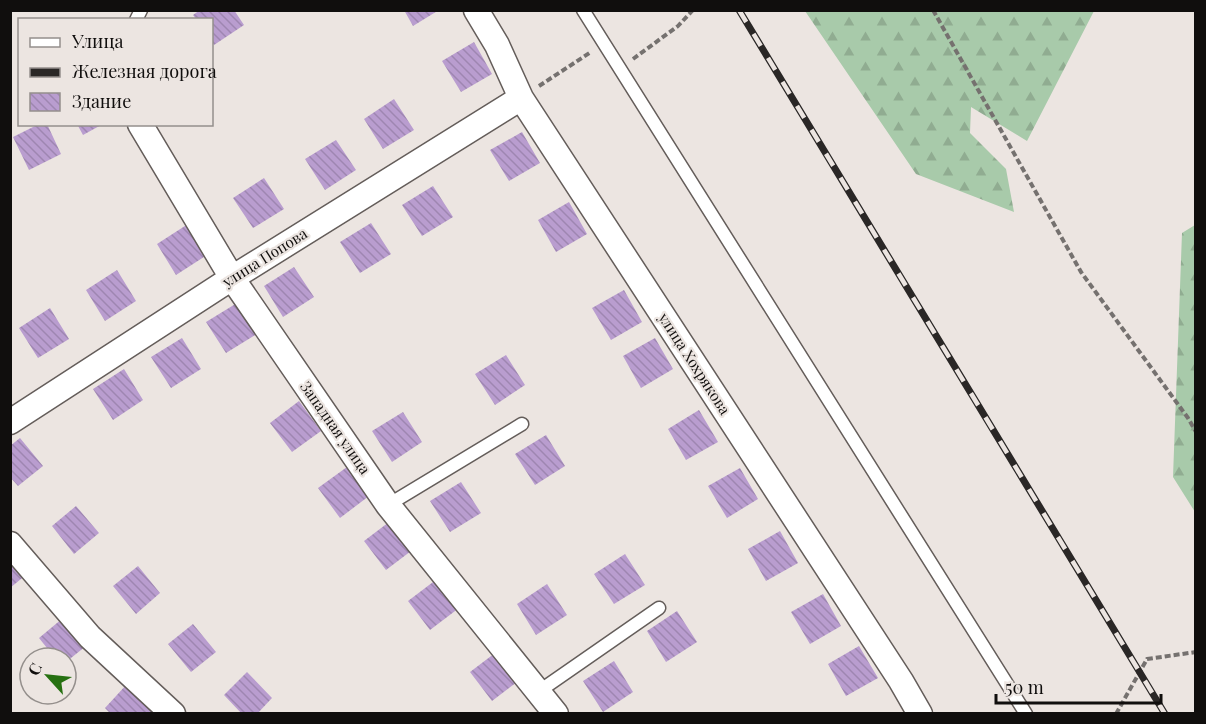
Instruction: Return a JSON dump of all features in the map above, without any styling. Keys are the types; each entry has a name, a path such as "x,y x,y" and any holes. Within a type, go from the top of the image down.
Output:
{"street":[{"name":"улица Хохрякова","path":"476,10 497,45 521,98 901,681 920,714"},
{"name":"улица Попова","path":"10,422 232,279 521,98"},
{"name":"Западная улица","path":"141,126 232,279 388,504 556,714"},
{"path":"10,544 90,637 173,714"}],"lane":[{"path":"583,10 1026,714"},
{"path":"388,504 522,424"},
{"path":"538,692 658,608"}],"path":[{"path":"620,68 678,26 693,10"},
{"path":"933,10 1081,272 1196,432"},
{"path":"521,98 604,44"},
{"path":"1116,714 1147,659 1196,651"}],"green space":[{"path":"805,11 1094,11 1027,141 971,107 970,133 1006,169 1014,212 916,174"},
{"path":"1195,225 1195,512 1173,477 1182,233"}],"building":[{"path":"200,10 234,10 244,25 214,45 213,18 195,18 193,15"},
{"path":"404,10 439,10 413,26"},
{"path":"474,42 492,74 461,92 442,61"},
{"path":"394,99 414,130 383,149 364,119"},
{"path":"35,126 48,126 61,154 29,170 13,137"},
{"path":"78,126 99,126 83,135"},
{"path":"522,132 540,163 509,181 490,150"},
{"path":"336,140 356,170 325,190 305,159"},
{"path":"264,178 284,209 253,228 233,198"},
{"path":"433,186 453,217 422,236 402,205"},
{"path":"569,202 587,234 556,252 538,220"},
{"path":"371,223 391,254 360,273 340,242"},
{"path":"188,224 207,255 176,275 157,244"},
{"path":"294,267 314,297 283,317 264,286"},
{"path":"117,270 136,301 105,321 86,290"},
{"path":"624,290 642,322 611,340 592,308"},
{"path":"237,303 257,334 226,353 206,322"},
{"path":"50,308 69,339 38,358 19,328"},
{"path":"182,338 201,369 171,388 151,357"},
{"path":"655,338 673,369 641,388 623,356"},
{"path":"506,355 525,385 495,405 475,374"},
{"path":"124,369 143,400 113,420 93,389"},
{"path":"299,401 321,431 292,452 270,423"},
{"path":"699,410 718,442 686,460 668,429"},
{"path":"403,412 422,442 392,462 372,431"},
{"path":"546,435 565,466 535,485 515,454"},
{"path":"20,438 43,466 18,486 10,477 10,446"},
{"path":"347,467 369,496 340,518 318,488"},
{"path":"740,468 758,499 727,518 708,486"},
{"path":"461,482 481,513 450,532 430,501"},
{"path":"76,506 99,533 74,554 52,526"},
{"path":"393,519 415,548 386,570 364,541"},
{"path":"780,531 798,563 766,581 748,549"},
{"path":"10,554 27,574 10,588"},
{"path":"625,554 645,585 614,604 594,574"},
{"path":"138,566 160,593 136,614 113,586"},
{"path":"437,579 459,608 430,630 408,601"},
{"path":"547,584 567,615 536,635 517,604"},
{"path":"823,594 841,626 810,644 791,612"},
{"path":"677,611 697,642 666,662 647,631"},
{"path":"63,618 86,646 78,652 78,646 45,646 39,638"},
{"path":"193,624 216,652 191,672 168,644"},
{"path":"859,646 878,678 846,696 828,664"},
{"path":"499,650 521,679 492,701 470,672"},
{"path":"614,661 633,692 603,712 583,681"},
{"path":"247,672 272,698 257,714 242,714 224,695"},
{"path":"127,684 154,708 149,714 111,714 105,708"}],"railway":[{"path":"739,10 1165,714"}]}
